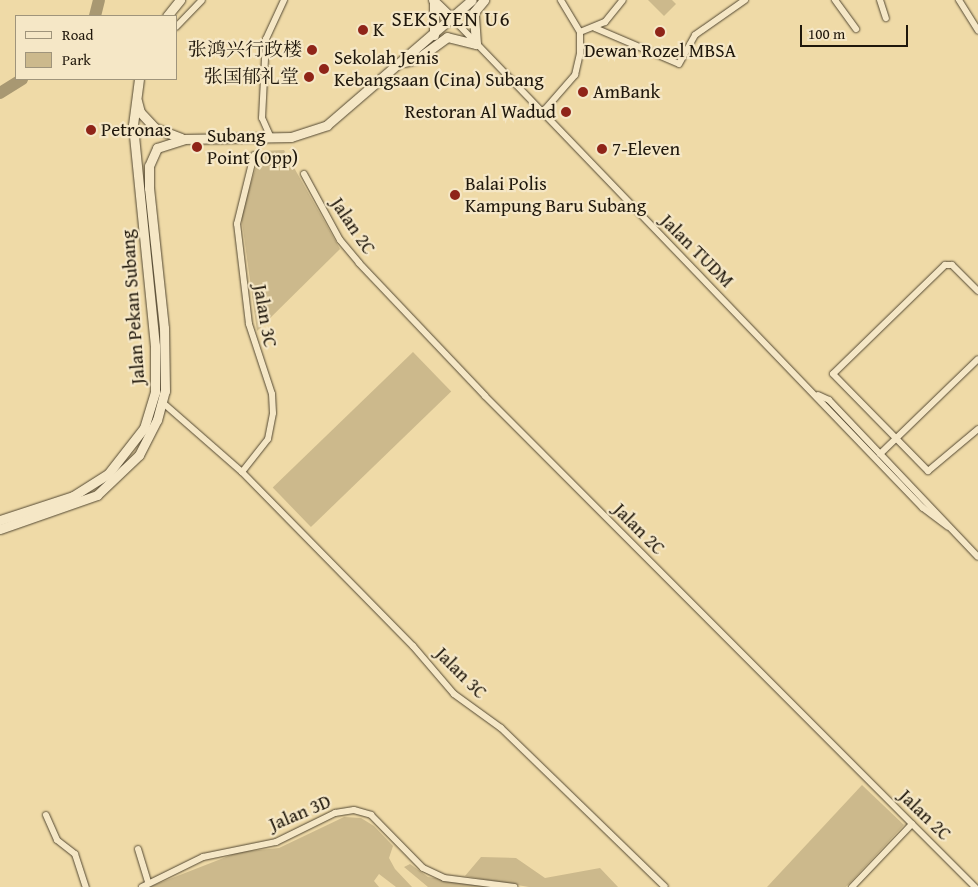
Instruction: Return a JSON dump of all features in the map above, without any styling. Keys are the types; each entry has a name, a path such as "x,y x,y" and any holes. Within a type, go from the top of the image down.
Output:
{"main road":[{"path":"168,15 180,0"},
{"name":"Jalan Pekan Subang","path":"0,529 97,495 139,455 162,402 164,328 149,166 156,148 184,139 271,138 327,125 404,62 472,0"},
{"path":"404,62 417,59 447,37 476,44 473,20 484,0"},
{"path":"434,1 452,19"},
{"path":"434,1 434,35"},
{"name":"Jalan Pekan Subang","path":"0,520 48,506 93,486 120,463 144,428 155,392 156,346 133,125 139,80"},
{"name":"Jalan Pekan Subang","path":"136,97 140,112 155,128 184,139"}],"street":[{"path":"178,25 202,0"},
{"path":"271,138 262,118 266,39 284,0"},
{"path":"541,114 576,75 580,32 561,0"},
{"path":"580,32 595,28 623,0"},
{"path":"595,28 680,64 695,35 745,0"},
{"path":"835,0 856,29"},
{"path":"880,0 886,18"},
{"path":"959,0 978,30"},
{"name":"Jalan TUDM","path":"452,19 541,114 817,394 875,458 978,557"},
{"name":"Jalan 3C","path":"242,472 268,439 274,414 272,394 249,324 237,224 254,155"},
{"name":"Jalan 2C","path":"304,174 340,240 359,263 484,396 974,887"},
{"path":"978,291 952,264 945,265 836,370 834,377 895,440 931,471 978,429"},
{"path":"875,458 978,359"},
{"name":"Jalan TUDM","path":"817,394 829,400 881,453 948,527"},
{"name":"Jalan 3C","path":"162,402 242,472 414,646 454,694 501,728 665,887"},
{"name":"Jalan 3D","path":"145,884 203,857 276,842 335,813 354,810 371,815 423,868 444,878 514,887"},
{"path":"46,815 57,840 75,854 86,887"},
{"path":"852,887 912,824"},
{"path":"138,849 145,884"}],"green space":[{"path":"648,0 672,0 676,4 664,16"},
{"path":"284,150 340,249 257,331 241,215 261,151"},
{"path":"413,352 451,392 311,527 273,487"},
{"path":"862,785 904,825 846,887 767,887"},
{"path":"344,817 361,818 374,826 393,846 389,858 395,869 412,887 396,887 379,874 374,881 379,887 149,887 239,852 279,848"},
{"path":"481,857 516,858 545,878 600,868 618,887 529,887 465,876"},
{"path":"410,864 428,877 493,887 428,887 404,867"}],"waterway":[{"path":"95,15 99,0"},
{"path":"0,93 20,80"}],"place":[{"name":"K","path":"363,30"},
{"name":"Dewan Rozel MBSA","path":"660,32"},
{"name":"张鸿兴行政楼","path":"312,50"},
{"name":"Sekolah Jenis Kebangsaan (Cina) Subang","path":"324,69"},
{"name":"张国郁礼堂","path":"309,77"},
{"name":"AmBank","path":"583,92"},
{"name":"Restoran Al Wadud","path":"566,112"},
{"name":"Petronas","path":"91,130"},
{"name":"Subang Point (Opp)","path":"197,147"},
{"name":"7-Eleven","path":"602,149"},
{"name":"Balai Polis Kampung Baru Subang","path":"455,195"}],"district":[{"name":"SEKSYEN U6","path":"451,19"}]}
